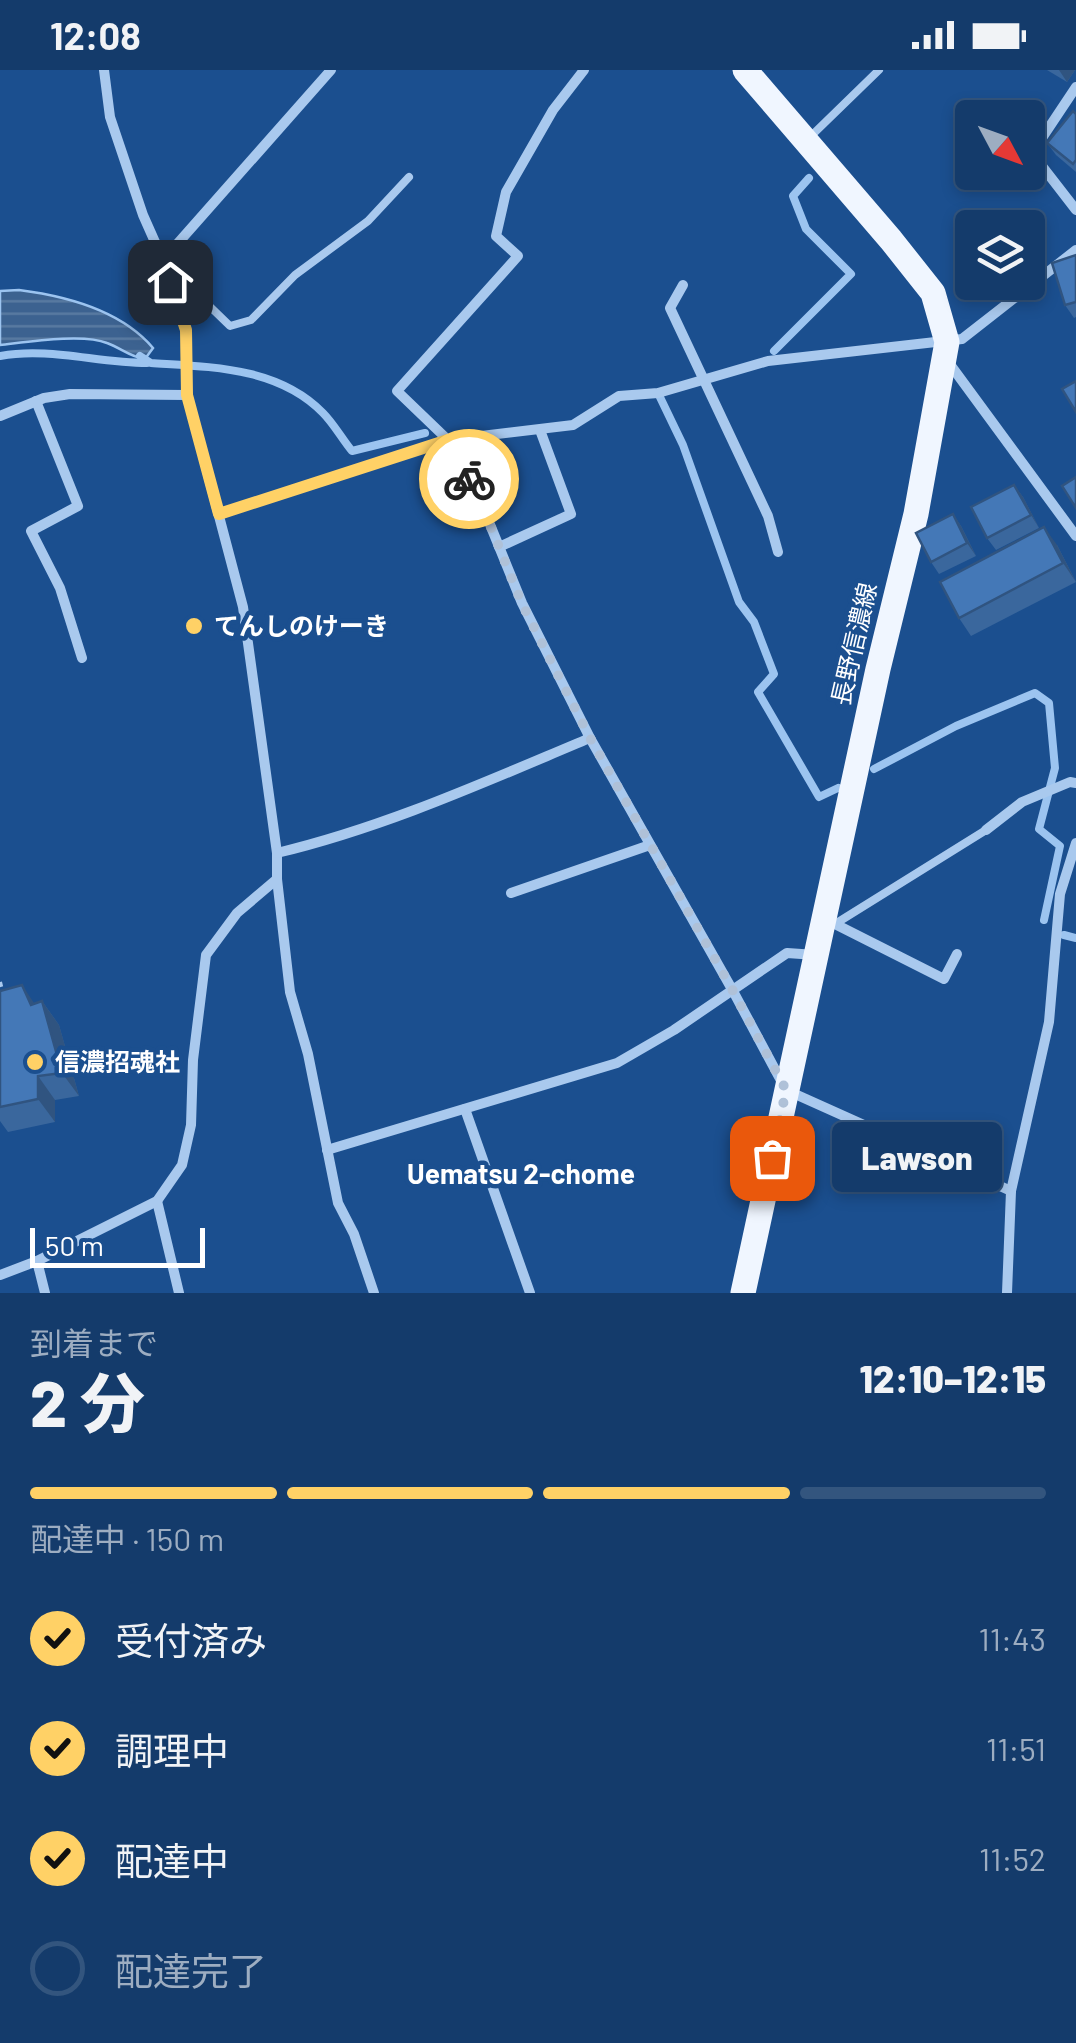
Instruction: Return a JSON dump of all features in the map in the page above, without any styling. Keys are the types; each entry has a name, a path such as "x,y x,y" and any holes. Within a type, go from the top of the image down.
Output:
{"main road":[{"name":"長野信濃線","path":"743,1293 817,955 830,922 878,669 916,514 946,350 933,293 745,70"}],"street":[{"path":"104,70 110,117 142,216 163,260 186,330 187,395 244,607 290,992 311,1068 338,1202 354,1234 374,1293"},
{"path":"163,260 331,70"},
{"path":"584,70 553,110 506,192 496,236 518,256 396,391 448,440 480,500 522,604 590,738 786,1090 1011,1192"},
{"path":"1076,87 1040,141 1035,157 1076,210"},
{"path":"219,514 448,440 573,425 619,396 658,393 768,361 946,350 1076,250"},
{"path":"683,286 670,308 768,516 778,552"},
{"path":"946,350 1076,536"},
{"path":"0,416 36,401 70,394 187,395"},
{"path":"36,401 78,506 31,531 60,588 82,658"},
{"path":"499,546 572,514 540,430"},
{"path":"276,853 332,840 415,812 590,738"},
{"path":"986,830 1022,802 1076,783"},
{"path":"1006,1293 1011,1192 1049,1022 1060,894 1076,843"},
{"path":"511,894 650,844"},
{"path":"0,1276 157,1200 182,1165 191,1125 192,1060 206,955 237,913 277,879"},
{"path":"830,922 944,980 957,954"},
{"path":"327,1150 617,1063 787,954 817,955"},
{"path":"465,1109 530,1293"},
{"path":"157,1200 179,1293"},
{"path":"37,1260 45,1293"}],"lane":[{"path":"806,141 879,70"},
{"path":"177,303 198,295 230,326 251,320 294,276 368,221 408,177"},
{"path":"830,922 986,830"}],"path":[{"path":"0,982 2,990"}],"water":[{"path":"19,290 92,307 125,324 153,348 145,359 97,340 55,339 0,345 0,291"}],"building":[{"path":"1073,111 1076,160 1073,164 1047,143"},
{"path":"1076,255 1076,302 1065,305 1052,263"},
{"path":"1076,381 1076,412 1062,389"},
{"path":"1076,477 1076,508 1062,486"},
{"path":"1014,485 1031,515 987,538 971,507"},
{"path":"953,514 967,543 931,562 916,533"},
{"path":"1044,527 1063,563 959,618 940,582"},
{"name":"信濃招魂社","path":"22,985 31,1005 42,1001 62,1073 38,1076 38,1099 0,1107 0,991"}],"waterway":[{"path":"774,351 851,274 806,229 793,196 809,178"},
{"path":"0,356 37,353 147,363"},
{"path":"140,356 151,363 243,372 286,386 323,413 352,451 425,433"},
{"path":"658,393 683,445 739,602 754,622 774,674 758,692 819,797 838,788"},
{"path":"874,769 956,726 1035,693 1049,703 1055,768 1039,829 1060,846 1044,920"},
{"path":"1064,935 1076,938"}],"way so far":[{"path":"469,479 522,604 590,738 786,1090 772,1158"}],"place":[{"name":"てんしのけーき","path":"194,626"},
{"name":"信濃招魂社","path":"35,1062"},
{"name":"Lawson","path":"772,1158"}],"district":[{"name":"Uematsu 2-chome","path":"521,1174"}],"route":[{"path":"170,282 186,330 187,395 219,514 448,440 469,479"}]}
